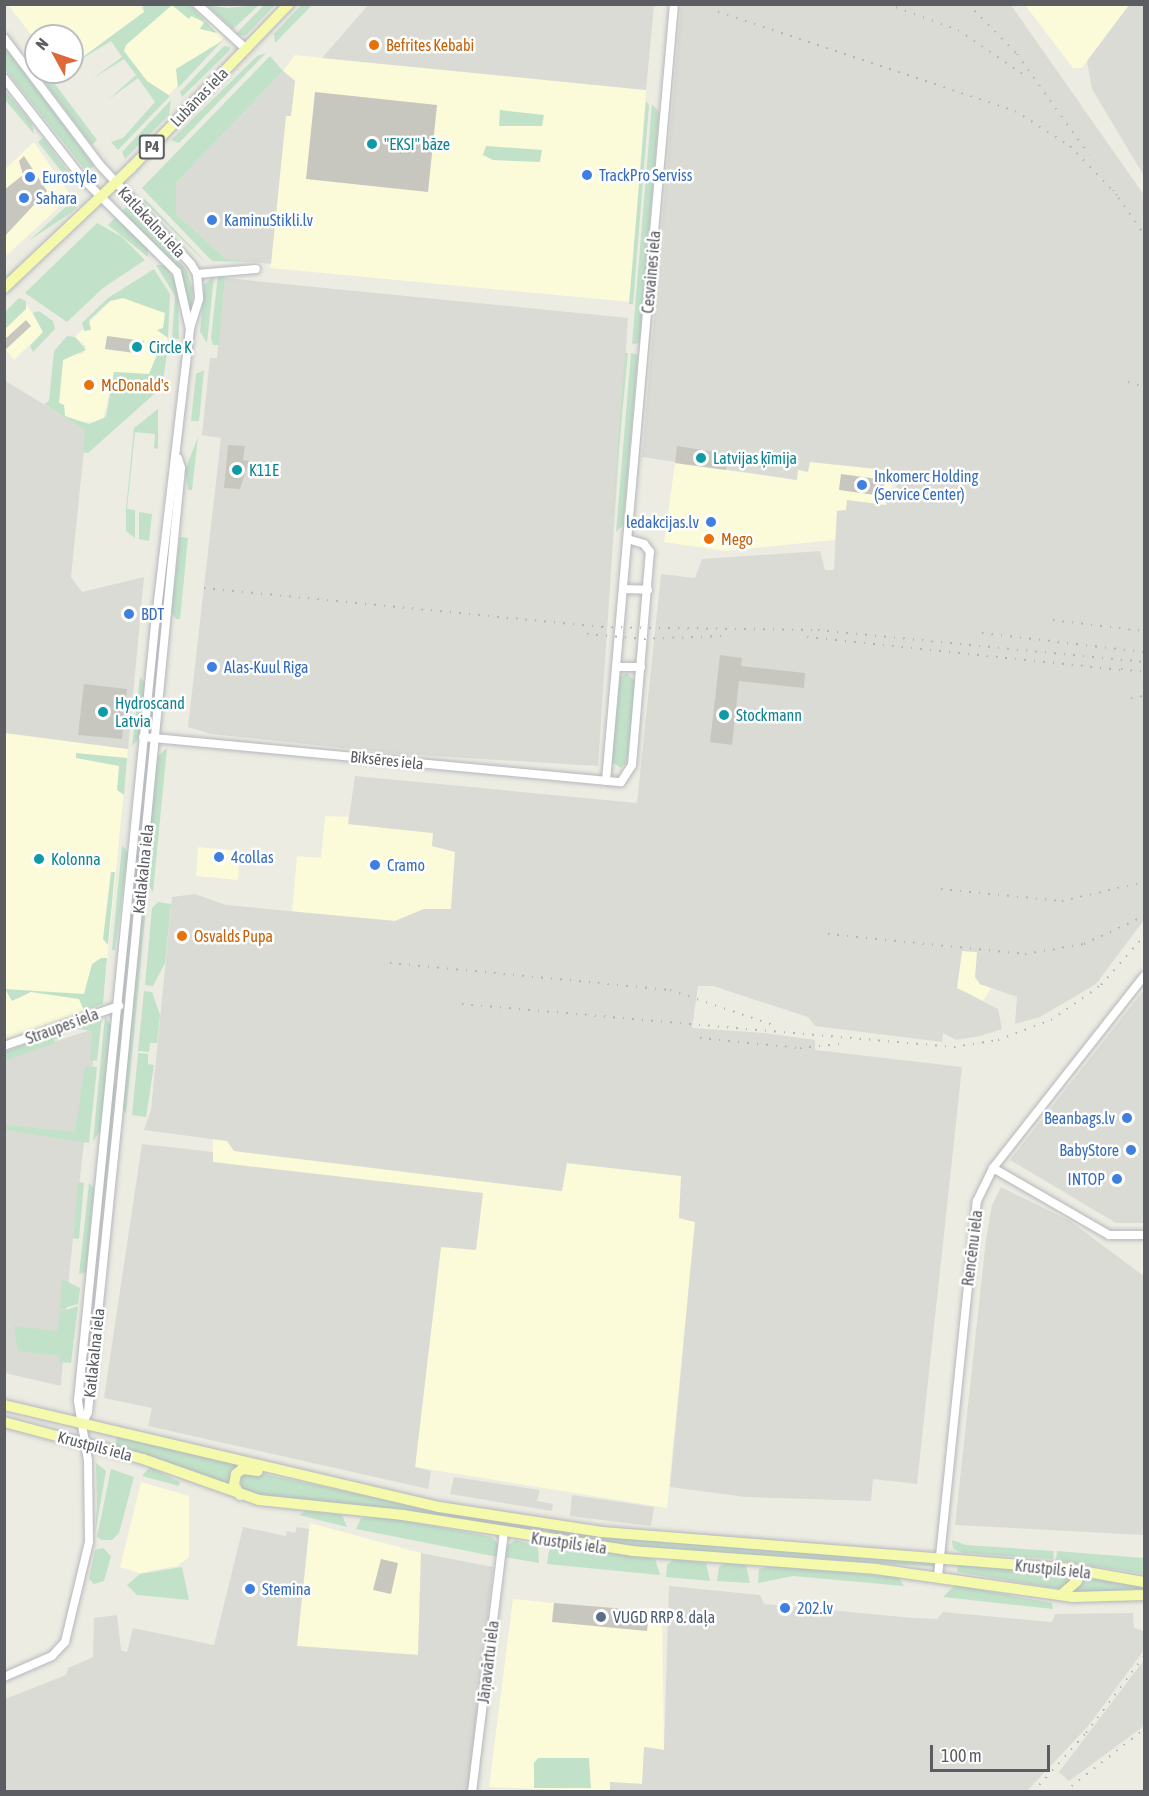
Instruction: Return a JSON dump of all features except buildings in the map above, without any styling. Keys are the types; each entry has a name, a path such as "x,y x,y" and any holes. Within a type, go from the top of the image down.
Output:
{"main road":[{"name":"Lubānas iela","path":"4,288 116,183 289,4"},
{"name":"Krustpils iela","path":"4,1405 439,1507 603,1532 1070,1569 1144,1582"},
{"name":"Krustpils iela","path":"4,1422 87,1442 241,1495 632,1551 938,1576 1061,1595 1144,1594"},
{"path":"241,1495 234,1482 242,1469 318,1478"},
{"path":"1061,1595 1077,1581 1070,1569"}],"street":[{"path":"197,4 246,49"},
{"name":"Cesvaines iela","path":"606,781 674,4"},
{"name":"Katlakalna iela","path":"4,38 116,183 197,274 197,316 190,329"},
{"name":"Katlakalna iela","path":"4,78 101,197 177,272 190,329 178,458 181,468 122,1076 88,1412 83,1423"},
{"path":"197,274 256,268"},
{"name":"Katlakalna iela","path":"83,1423 78,1401 119,1006 143,737 173,467 178,458"},
{"path":"616,666 641,667 648,590 649,547 628,539"},
{"path":"623,589 648,590"},
{"name":"Biksēres iela","path":"143,737 621,782 628,776 633,765 641,667"},
{"name":"Rencēnu iela","path":"938,1576 938,1558 975,1214 993,1168 1144,976"},
{"name":"Straupes iela","path":"4,1047 119,1006"},
{"path":"111,1075 122,1076"},
{"path":"993,1168 1109,1235 1144,1235"},
{"path":"4,1677 52,1656 69,1631 89,1542 87,1442 83,1423"},
{"name":"Jāņavārtu iela","path":"472,1791 504,1533"}],"shaded area":[{"path":"265,4 275,5 245,36 236,34"},
{"path":"302,4 312,5 275,43 274,34"},
{"path":"369,4 654,5 646,90 322,58"},
{"path":"8,5 152,5 141,7 144,12 84,56 84,24 24,25"},
{"path":"167,5 182,5 196,12 224,37 167,97 145,83 121,51 125,37"},
{"path":"172,5 126,45 124,51 147,81 170,96 118,150 111,142 123,138 155,102 138,78 108,100 136,75 124,59 92,79 122,57 111,41 84,56 144,12 143,6"},
{"path":"172,5 190,5 217,33 200,29 204,22 191,16 189,19"},
{"path":"207,5 228,8 259,5 233,29"},
{"path":"681,5 1011,5 1144,195 1144,920 1096,984 1040,1017 1015,1024 1017,997 980,984 975,977 977,952 962,951 957,988 998,1009 1002,1029 956,1040 943,1033 942,1042 815,1026 808,1017 713,986 698,986 692,1028 765,1033 815,1040 815,1050 962,1067 917,1484 873,1479 871,1501 745,1497 670,1487 695,1222 679,1218 681,1176 567,1163 562,1191 234,1151 227,1141 144,1130 151,1110 172,897 195,894 226,905 395,921 424,909 451,909 455,852 432,846 433,833 348,824 355,776 637,803 661,574 695,578 702,559 820,551 825,570 834,570 837,511 846,510 847,500 886,505 888,490 897,492 896,471 810,462 808,472 798,470 797,480 642,457"},
{"path":"1025,5 1130,5 1082,68 1073,68"},
{"path":"1129,5 1144,5 1144,176 1092,89 1087,61"},
{"path":"222,41 178,88 176,69"},
{"path":"224,46 231,47 182,97 180,92"},
{"path":"5,47 24,72 24,84 33,84 94,166 87,172 5,69"},
{"path":"266,53 179,143 171,140 257,56"},
{"path":"295,55 646,90 630,302 270,268 286,115 291,116 295,81 283,71"},
{"path":"270,56 283,71 176,183 176,214 226,259 254,262 212,261 142,188"},
{"path":"283,71 295,81 291,116 286,116 271,264 226,259 176,214 176,183"},
{"path":"46,84 55,84 97,140 92,145"},
{"path":"5,91 32,123 34,134 5,100"},
{"path":"171,100 169,115 125,159 122,152"},
{"path":"646,101 649,105 633,304 629,304"},
{"path":"652,104 659,112 640,343 632,344"},
{"path":"500,110 544,115 542,126 499,126"},
{"path":"43,138 76,182 72,185 38,142"},
{"path":"34,142 71,196 5,257 5,169"},
{"path":"486,146 542,150 540,162 493,160 483,155"},
{"path":"145,199 202,258 207,264 142,200"},
{"path":"73,200 77,207 72,212 30,240"},
{"path":"127,206 186,269 193,290 191,318 181,270 122,211"},
{"path":"115,218 148,249 148,257 108,225"},
{"path":"97,223 122,237 145,260 103,288 67,322 25,293"},
{"path":"156,265 165,265 178,287 179,339 172,339 175,296"},
{"path":"154,269 170,294 168,338 157,330 163,328 165,313 123,298 110,301 89,320 91,330 84,331 82,323 108,298"},
{"path":"218,275 225,277 219,345 213,345 211,338"},
{"path":"214,276 207,343 200,332 204,285"},
{"path":"225,278 628,318 598,766 399,754 211,734 188,727 221,438 202,435 210,358 217,358"},
{"path":"19,298 26,301 26,309 5,329 5,312"},
{"path":"123,298 165,313 168,347 150,375 114,372 103,421 77,423 65,416 64,405 59,403 63,360 71,353 83,354 86,346 75,337 110,301"},
{"path":"27,305 43,332 14,360 5,349 4,329"},
{"path":"39,311 53,321 55,329 33,352 30,346 43,332 33,313"},
{"path":"67,336 75,337 86,350 63,360 59,403 64,405 65,416 89,424 106,417 114,372 149,374 158,352 168,347 162,387 88,453 83,452 85,430 44,404 49,401 54,351"},
{"path":"625,353 628,353 611,533 622,390"},
{"path":"631,353 638,355 623,525 616,532"},
{"path":"204,370 199,421 191,421 196,374"},
{"path":"4,380 86,430 71,577 82,592 144,577 128,749 5,733"},
{"path":"158,409 158,449 154,448 155,434 135,432 127,509 135,510 135,538 126,531 126,509 134,428"},
{"path":"198,437 192,490 188,490 185,470"},
{"path":"810,462 897,471 886,505 837,511 835,540 725,551 664,542 675,463 796,480 798,470"},
{"path":"139,512 152,514 149,541 139,539"},
{"path":"180,537 188,538 180,619 176,619 171,612"},
{"path":"627,673 636,682 627,762 621,768 612,762 620,677"},
{"path":"140,677 145,683 140,737 132,746"},
{"path":"5,733 128,749 103,1004 5,1040"},
{"path":"167,748 153,892 144,879 156,758"},
{"path":"76,753 127,758 124,795 117,790 119,766 76,758"},
{"path":"146,763 136,890 133,890"},
{"name":"Cramo","path":"325,816 349,817 349,824 433,833 455,852 451,910 424,909 395,921 292,912 297,856 321,858"},
{"path":"122,845 128,853 115,950 112,950"},
{"name":"4collas","path":"198,847 240,851 238,880 196,876"},
{"path":"111,872 115,872 108,945 103,939"},
{"path":"158,902 177,905 171,905 165,963 153,986 145,985 152,908"},
{"path":"132,906 118,1068 115,1067"},
{"path":"146,907 126,1114 122,1109 141,913"},
{"path":"962,951 977,952 980,984 991,988 983,1001 957,988"},
{"path":"101,958 107,958 103,1004 84,1011 79,999 31,992 12,1001 5,989 84,994 92,964"},
{"path":"1144,990 1144,1223 1116,1223 1010,1160"},
{"path":"144,991 152,992 160,1015 157,1043 150,1043 149,1052 138,1051"},
{"path":"102,1016 97,1061 90,1060 92,1031 77,1029 81,1023"},
{"path":"105,1016 111,1026 100,1131 93,1141"},
{"path":"97,1028 70,1265 61,1386 5,1373 5,1057"},
{"path":"64,1029 63,1040 54,1039 55,1043 5,1061 5,1052"},
{"path":"138,1053 148,1054 148,1064 154,1065 146,1117 132,1115"},
{"path":"85,1066 97,1067 89,1143 5,1130 5,1125 75,1132"},
{"path":"113,1086 116,1086 100,1233 99,1232"},
{"path":"213,1139 227,1141 235,1151 562,1191 566,1163 682,1176 679,1218 695,1222 667,1508 415,1467 441,1246 212,1162"},
{"path":"142,1144 213,1152 213,1162 483,1193 476,1250 441,1247 415,1467 431,1471 428,1489 148,1426 152,1408 104,1398"},
{"path":"78,1182 84,1183 79,1239 73,1238"},
{"path":"89,1183 94,1188 86,1272 79,1274"},
{"path":"1001,1187 1070,1221 1144,1276 1144,1535 955,1525 986,1239 992,1205"},
{"path":"62,1279 80,1288 78,1304 60,1309"},
{"path":"78,1306 71,1363 59,1362 60,1356 18,1351 14,1326 57,1331 60,1312"},
{"path":"117,1436 240,1465 230,1474 230,1486 115,1447"},
{"path":"96,1463 106,1471 95,1534 97,1504"},
{"path":"150,1467 180,1482 179,1486 142,1476"},
{"path":"111,1469 134,1477 119,1533 112,1540 102,1540 97,1537"},
{"path":"249,1471 467,1517 542,1528 543,1531 244,1493 240,1478"},
{"path":"454,1477 540,1490 537,1501 553,1504 552,1511 450,1494"},
{"path":"141,1482 189,1496 189,1557 177,1566 140,1573 120,1567"},
{"path":"572,1495 654,1507 651,1526 570,1516"},
{"path":"305,1511 342,1515 347,1527 299,1515"},
{"path":"385,1517 492,1537 500,1546 498,1557 356,1529 361,1518"},
{"path":"310,1523 421,1553 418,1655 297,1646"},
{"path":"243,1527 286,1536 287,1531 295,1533 297,1527 309,1529 297,1646 418,1655 421,1553 493,1567 468,1791 5,1791 5,1699 66,1675 68,1668 93,1657 94,1618 117,1615 121,1650 127,1652 133,1628 214,1645"},
{"path":"549,1529 934,1563 937,1567 609,1545 548,1536"},
{"path":"515,1540 538,1546 539,1563 505,1557 507,1546"},
{"path":"952,1540 966,1545 1054,1551 1053,1559 963,1553 953,1549"},
{"path":"555,1545 655,1559 660,1575 547,1564 549,1551"},
{"path":"103,1548 111,1556 104,1581 94,1584 89,1579 95,1550"},
{"path":"1057,1551 1144,1558 1144,1574 1056,1560"},
{"path":"674,1559 706,1563 710,1581 666,1577 667,1565"},
{"path":"725,1563 746,1565 750,1583 717,1581 719,1567"},
{"path":"958,1564 1067,1573 1069,1582 1061,1589 957,1572"},
{"path":"770,1566 898,1577 904,1586 793,1576 758,1583 759,1569"},
{"path":"182,1567 189,1600 137,1595 127,1585 140,1574"},
{"path":"1079,1574 1141,1586 1140,1589 1073,1593"},
{"path":"955,1585 1052,1603 1053,1609 943,1597"},
{"path":"669,1586 760,1595 764,1604 913,1618 937,1619 943,1612 1052,1622 1055,1614 1133,1613 1134,1628 1144,1631 1144,1650 1089,1725 1027,1791 610,1791 610,1782 642,1784 644,1747 664,1750"},
{"path":"513,1599 554,1603 552,1621 647,1631 649,1612 644,1608 662,1610 664,1751 649,1747 642,1784 611,1782 610,1792 489,1787"},
{"path":"1144,1660 1144,1726 1069,1781 1059,1772"},
{"path":"538,1758 589,1758 591,1788 534,1788 534,1763"}],"railway":[{"path":"887,4 958,30 1027,77"},
{"path":"968,4 1017,54 1089,155"},
{"path":"718,12 1015,111 1070,146 1117,195"},
{"path":"1113,190 1144,234"},
{"path":"1128,382 1144,387"},
{"path":"204,588 602,627 818,630 1144,662"},
{"path":"1053,620 1144,631"},
{"path":"982,633 1144,652"},
{"path":"587,634 644,639 721,636"},
{"path":"807,637 1121,670"},
{"path":"1121,669 1144,672"},
{"path":"1131,698 1144,696"},
{"path":"941,889 1062,901 1144,882"},
{"path":"828,934 1025,954 1084,944 1144,916"},
{"path":"462,1004 954,1047 998,1040 1051,1020 1101,985 1144,936"},
{"path":"390,963 670,990 776,1026"},
{"path":"700,1038 800,1048 840,1044"},
{"path":"1033,1792 1086,1733 1144,1656"},
{"path":"1064,1792 1144,1729"}],"place":[{"name":"Befrites Kebabi","path":"374,45"},
{"name":"\"EKSI\" bāze","path":"372,144"},
{"name":"TrackPro Serviss","path":"587,175"},
{"name":"Eurostyle","path":"30,177"},
{"name":"Sahara","path":"24,198"},
{"name":"KaminuStikli.lv","path":"212,220"},
{"name":"Circle K","path":"137,347"},
{"name":"McDonald's","path":"89,385"},
{"name":"Latvijas ķīmija","path":"701,458"},
{"name":"K11E","path":"237,470"},
{"name":"Inkomerc Holding (Service Center)","path":"862,485"},
{"name":"ledakcijas.lv","path":"711,522"},
{"name":"Mego","path":"709,539"},
{"name":"BDT","path":"129,614"},
{"name":"Alas-Kuul Riga","path":"212,667"},
{"name":"Hydroscand Latvia","path":"103,712"},
{"name":"Stockmann","path":"724,715"},
{"name":"4collas","path":"219,857"},
{"name":"Kolonna","path":"39,859"},
{"name":"Cramo","path":"375,865"},
{"name":"Osvalds Pupa","path":"182,936"},
{"name":"Beanbags.lv","path":"1127,1118"},
{"name":"BabyStore","path":"1131,1150"},
{"name":"INTOP","path":"1117,1179"},
{"name":"Stemina","path":"250,1589"},
{"name":"202.lv","path":"785,1608"},
{"name":"VUGD RRP 8. daļa","path":"601,1617"}]}
